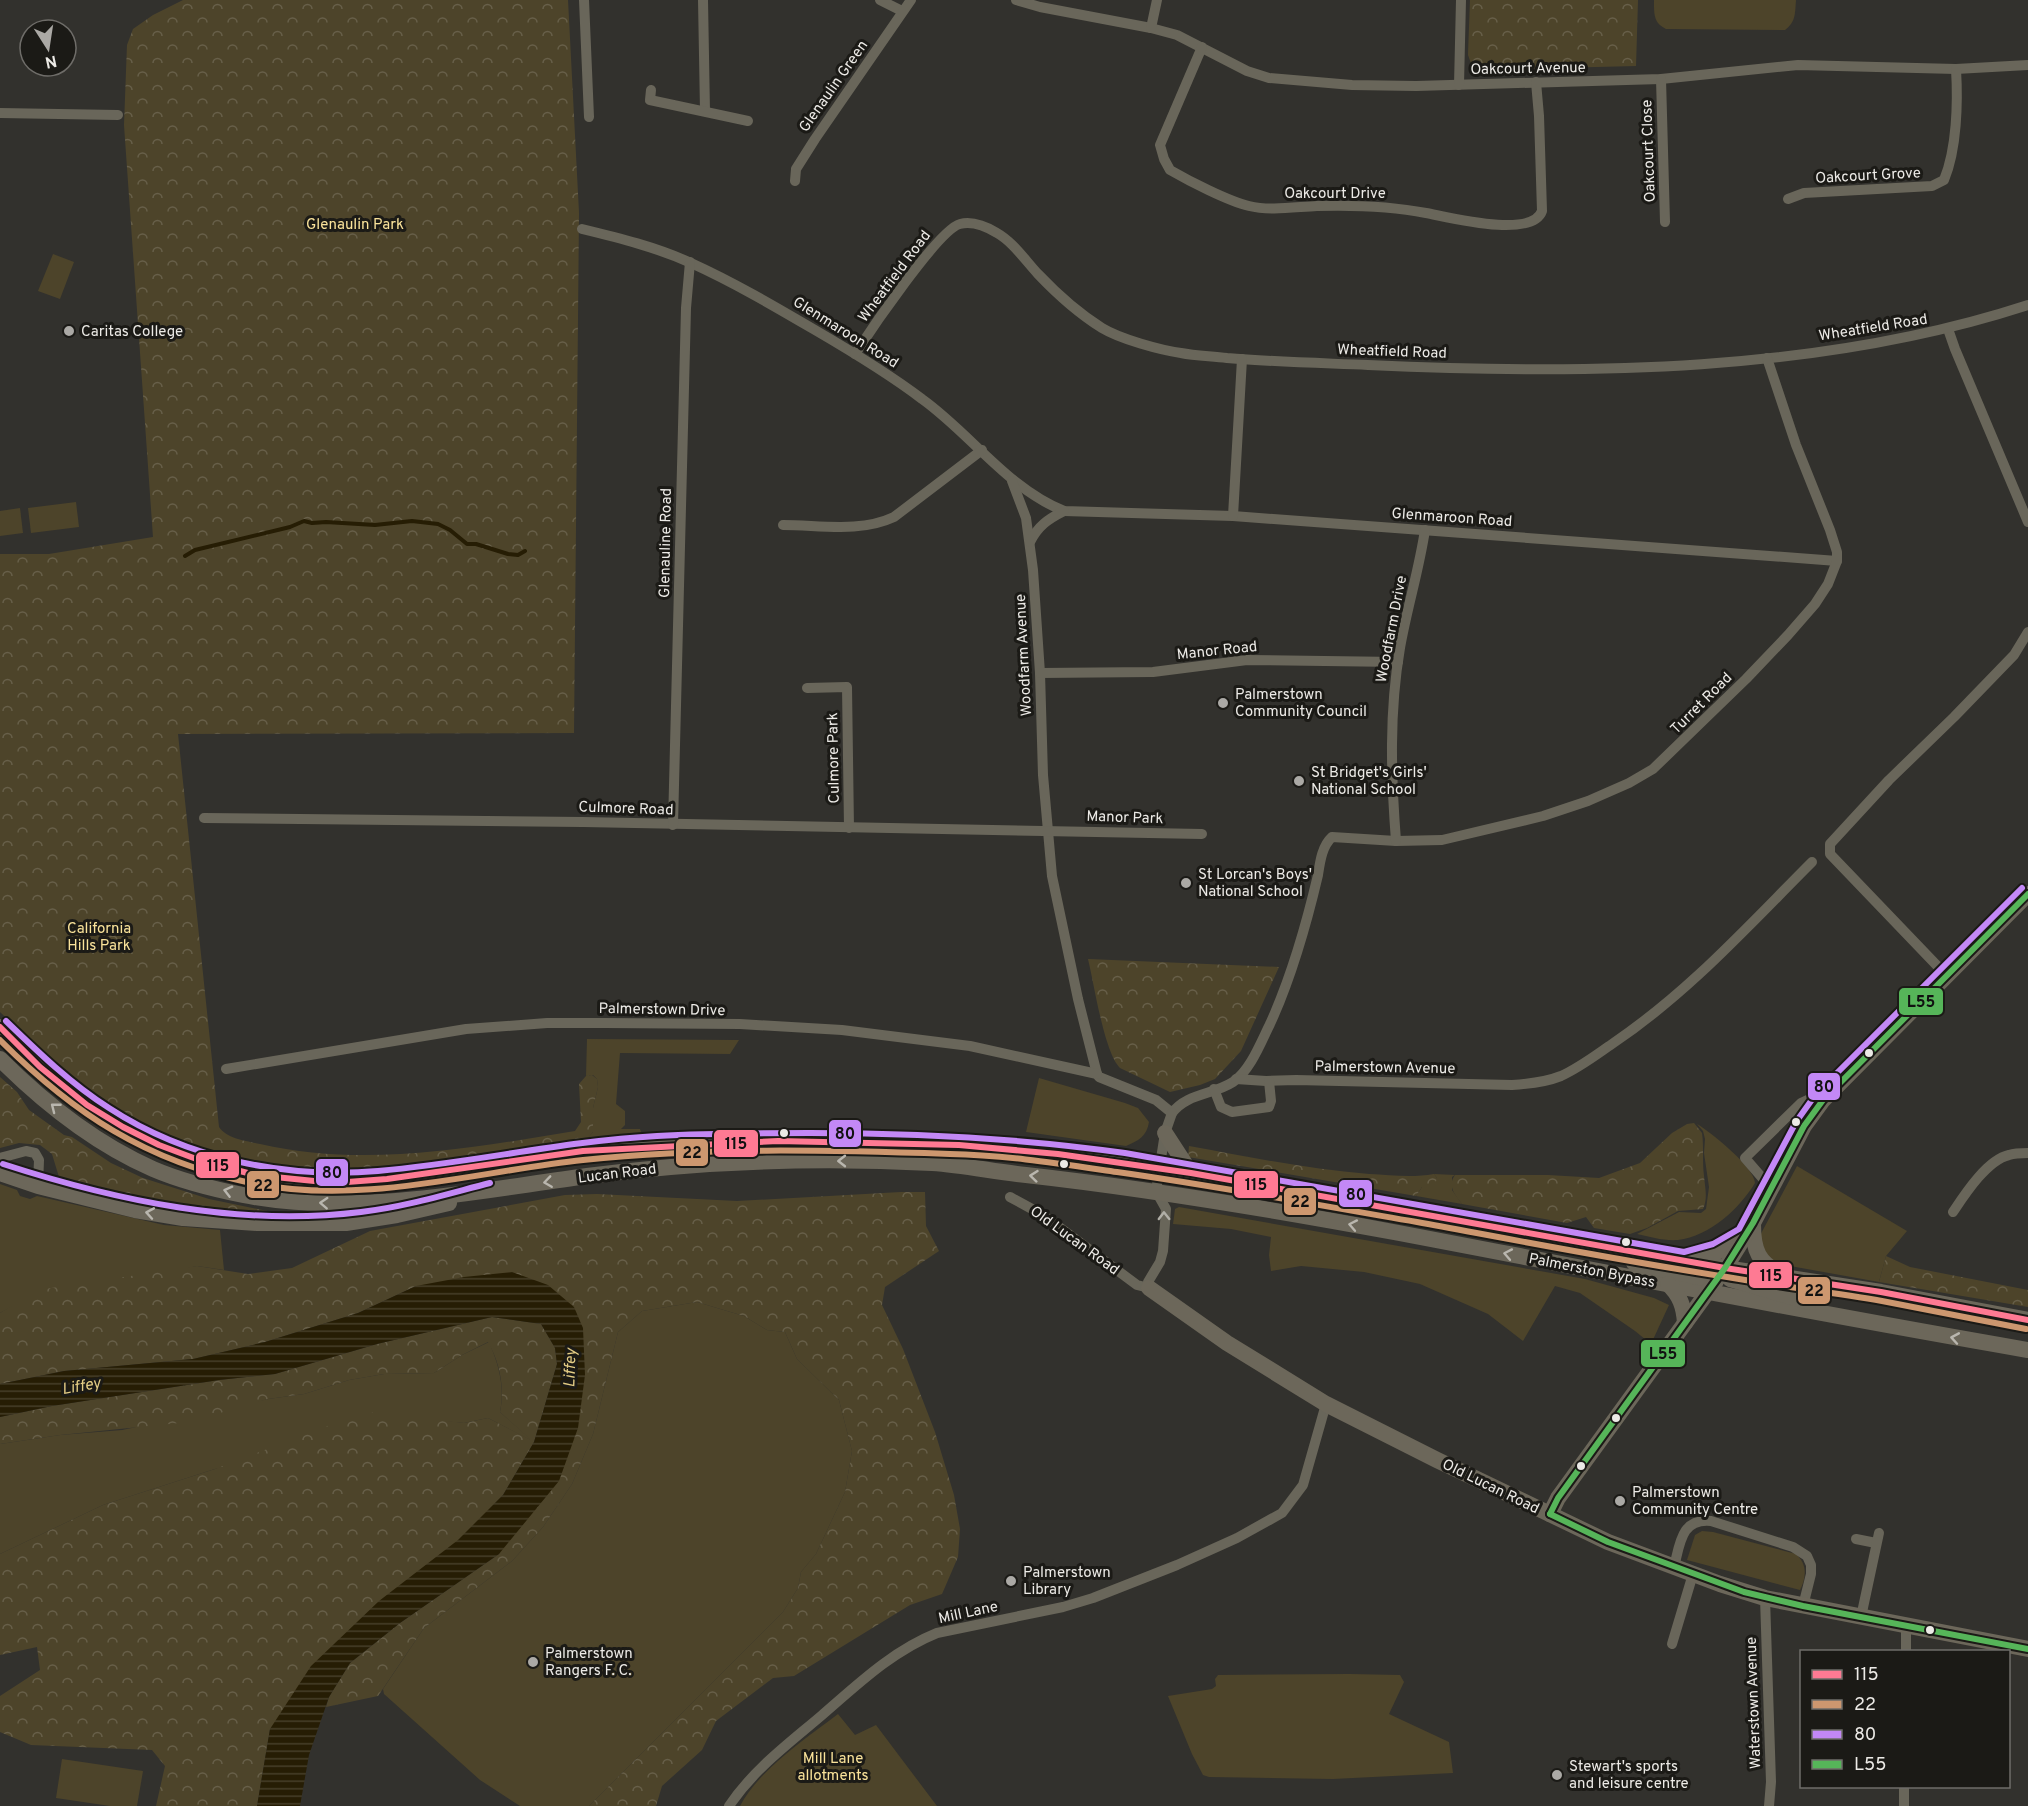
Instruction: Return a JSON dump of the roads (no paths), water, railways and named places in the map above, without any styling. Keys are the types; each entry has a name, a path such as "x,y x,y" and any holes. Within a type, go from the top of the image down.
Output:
{"main road":[{"path":"1550,1514 1558,1498 1717,1279 1749,1229 1804,1125 1823,1100 2028,894"},
{"name":"Palmerston Bypass","path":"0,1027 40,1067 87,1105 123,1127 159,1145 199,1160 255,1174 334,1183 387,1179 583,1151 778,1141 959,1145 1058,1154 1191,1173 1684,1261 1747,1299 2028,1350"},
{"path":"0,1059 53,1107 87,1131 152,1168 194,1183 244,1195 332,1204 387,1201 508,1188"},
{"path":"1165,1133 1191,1173"},
{"path":"1058,1154 1073,1163 1076,1168 1070,1180"},
{"name":"Lucan Road","path":"508,1188 669,1167 800,1161 874,1161 937,1164 1156,1191"},
{"path":"1159,1168 1161,1176 1168,1180 1279,1203 1324,1219"},
{"path":"0,1173 38,1186 135,1210 183,1218 297,1224 346,1223 397,1215 508,1188"},
{"name":"Palmerston Bypass","path":"1156,1191 1324,1219 1668,1284 1717,1279 1791,1279 1881,1292 2028,1320"},
{"path":"1684,1261 1717,1252 1749,1229"},
{"path":"1749,1229 1758,1255 1774,1271 1791,1279"},
{"path":"1532,1234 1567,1248 1717,1279 1753,1284 1873,1323"},
{"path":"1668,1284 1674,1289 1688,1319"},
{"name":"Old Lucan Road","path":"1149,1288 1227,1343 1326,1404 1608,1542 1765,1598 2028,1648"},
{"path":"1688,1319 1717,1303 1747,1299"}],"street":[{"path":"584,0 589,117"},
{"path":"704,0 705,111"},
{"path":"880,0 902,11"},
{"name":"Glenaulin Green","path":"795,181 796,169 815,139 911,0"},
{"path":"1016,0 1041,4"},
{"path":"1151,28 1157,0"},
{"path":"1459,85 1461,0"},
{"name":"Oakcourt Avenue","path":"1041,4 1177,35 1247,71 1269,78 1352,85 1416,86 1660,79 1798,65 1956,69 2028,65"},
{"name":"Oakcourt Drive","path":"1202,47 1160,145 1164,159 1170,170 1248,206 1360,205 1401,209 1496,225 1525,224 1535,221 1540,217 1542,211 1536,82"},
{"name":"Oakcourt Grove","path":"1788,198 1804,193 1932,186 1944,180 1954,131 1956,69"},
{"name":"Oakcourt Close","path":"1660,79 1665,222"},
{"path":"651,90 650,100 748,121"},
{"path":"0,113 118,115"},
{"name":"Wheatfield Road","path":"855,354 896,295 938,242 948,230 959,224 984,226 1000,234 1072,307 1105,330 1182,354 1242,359 1442,369 1510,370 1651,366 1767,358 1898,340 1948,329 2028,305"},
{"name":"Glenmaroon Road","path":"582,229 642,244 690,262 777,307 855,354 923,399 982,450 1012,481 1050,506 1064,512 1233,516 1837,561"},
{"name":"Glenauline Road","path":"673,825 686,331 690,262"},
{"path":"1948,329 2028,522"},
{"path":"1767,358 1796,445 1830,530 1837,552 1837,561"},
{"path":"1233,516 1242,359"},
{"path":"783,525 861,527 879,524 894,517 982,450"},
{"name":"Woodfarm Avenue","path":"1012,481 1026,518 1030,542 1037,612 1047,830 1052,876 1078,999 1097,1074"},
{"path":"1030,542 1035,532 1046,520 1064,512"},
{"name":"Woodfarm Drive","path":"1396,841 1392,793 1392,718 1398,662 1425,530"},
{"name":"Turret Road","path":"1236,1079 1247,1066 1260,1043 1287,984 1308,916 1321,859 1327,842 1332,837 1396,841 1442,840 1543,816 1588,801 1629,783 1653,769 1746,679 1815,604 1828,584 1837,561"},
{"path":"1946,975 1830,854 1830,844 1889,780 2014,655 2028,632"},
{"name":"Manor Road","path":"1040,673 1153,672 1246,660 1398,662"},
{"name":"Culmore Park","path":"807,688 847,687 849,828"},
{"name":"Culmore Road","path":"204,818 1047,830"},
{"name":"Manor Park","path":"1047,830 1202,834"},
{"name":"Palmerstown Avenue","path":"1236,1079 1512,1085 1534,1083 1561,1076 1616,1042 1675,998 1812,862"},
{"name":"Palmerstown Drive","path":"226,1069 466,1029 547,1023 740,1024 842,1030 970,1046 1097,1074 1103,1080 1156,1100 1172,1113"},
{"path":"1149,1288 1149,1282 1160,1262 1163,1244 1166,1209 1156,1191 1165,1133 1172,1113 1184,1101 1236,1079"},
{"path":"1214,1089 1221,1107 1232,1112 1269,1107 1271,1101 1269,1081"},
{"path":"1771,1188 1745,1158 1801,1103 1816,1096 1823,1100"},
{"path":"0,1158 26,1151 35,1153 39,1160 38,1186"},
{"path":"1953,1212 1970,1188 1992,1164 2007,1155 2028,1153"},
{"name":"Old Lucan Road","path":"1010,1197 1043,1215 1137,1285 1149,1288"},
{"name":"Mill Lane","path":"729,1806 754,1773 794,1737 898,1652 920,1640 937,1633 1063,1607 1093,1598 1140,1581 1237,1538 1282,1513 1303,1485 1326,1404"},
{"path":"1674,1567 1686,1528 1693,1523 1711,1521 1793,1548 1807,1556 1811,1565 1811,1574 1803,1606"},
{"path":"1856,1539 1878,1538 1861,1617"},
{"path":"1672,1644 1693,1574"},
{"name":"Waterstown Avenue","path":"1765,1598 1771,1782 1769,1806"},
{"path":"1906,1625 1906,1650"},
{"path":"1904,1788 1904,1806"}],"water":[{"name":"Liffey","path":"512,1272 548,1285 574,1307 583,1328 585,1375 578,1428 559,1481 499,1554 400,1623 350,1663 329,1697 309,1755 300,1806 257,1806 270,1729 311,1666 379,1601 458,1540 503,1495 534,1442 557,1364 555,1348 541,1324 492,1317 377,1344 275,1374 219,1380 52,1406 0,1417 0,1384 64,1371 193,1359 265,1342 358,1313 416,1286 464,1277"}],"waterway":[{"path":"185,556 195,550 290,527 304,521 375,525 412,521 438,524 450,530 467,544 476,544 508,554 518,555 525,551"}],"place":[{"name":"Caritas College","path":"69,331"},
{"name":"Palmerstown Community Council","path":"1223,703"},
{"name":"St Bridget's Girls' National School","path":"1299,781"},
{"name":"St Lorcan's Boys' National School","path":"1186,883"},
{"name":"Palmerstown Community Centre","path":"1620,1501"},
{"name":"Palmerstown Library","path":"1011,1581"},
{"name":"Palmerstown Rangers F. C.","path":"533,1662"},
{"name":"Stewart's sports and leisure centre","path":"1557,1775"}],"park label":[{"name":"Glenaulin Park","path":"355,224"},
{"name":"California Hills Park","path":"99,936"},
{"name":"Mill Lane allotments","path":"833,1766"}]}
